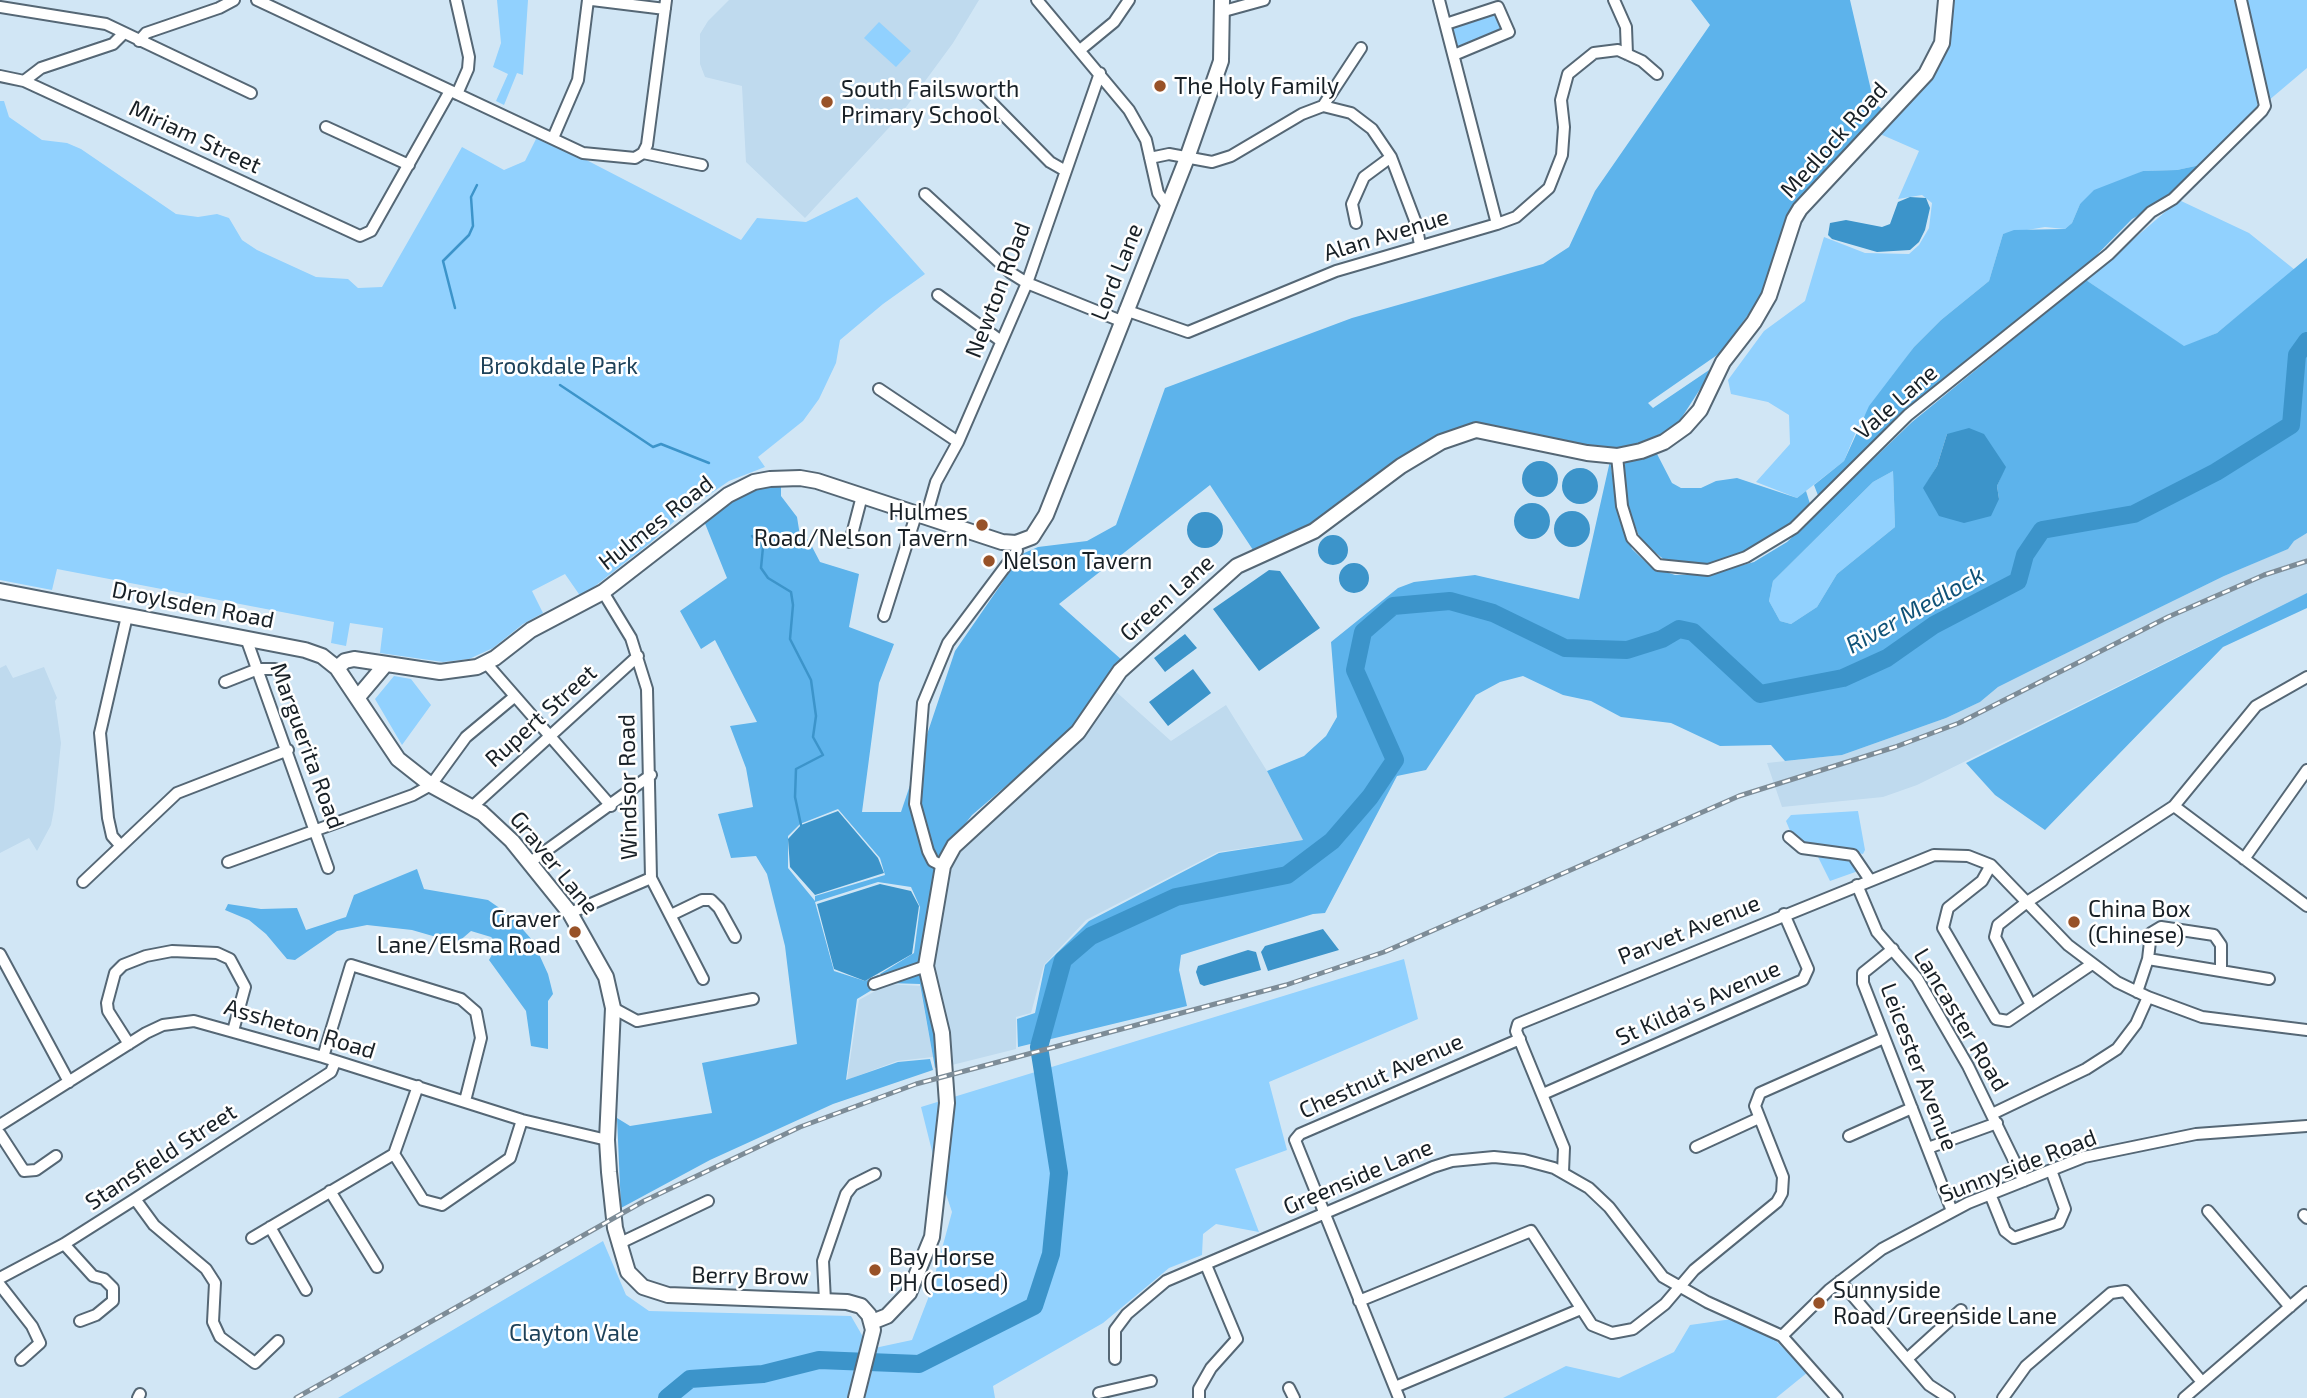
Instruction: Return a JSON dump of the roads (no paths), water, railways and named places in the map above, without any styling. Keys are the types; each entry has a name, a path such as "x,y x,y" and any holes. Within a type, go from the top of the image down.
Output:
{"street":[{"path":"139,41 146,33 219,8 234,0"},
{"path":"257,0 583,153 635,158 643,153 647,145 665,4 590,0 578,80 552,138"},
{"path":"326,127 409,165 468,69 469,57 456,0"},
{"path":"1037,0 1129,110 1146,140 1158,193 1168,206"},
{"path":"1080,50 1114,22 1129,0"},
{"path":"1223,6 1264,0"},
{"path":"1439,0 1497,224"},
{"path":"1614,0 1626,27 1627,54 1657,74"},
{"name":"Medlock Road","path":"1617,456 1641,452 1664,442 1685,427 1700,410 1723,362 1754,323 1769,296 1794,219 1800,209 1926,74 1942,43 1946,0"},
{"name":"Vale Lane","path":"1617,456 1622,506 1632,538 1658,565 1708,570 1763,548 1794,528 1908,415 2109,254 2234,139 2265,106 2241,0"},
{"name":"Lord Lane","path":"1016,543 1032,537 1046,515 1187,158 1221,61 1223,6"},
{"path":"0,7 106,24 251,93"},
{"path":"1446,24 1497,7 1509,32 1454,55"},
{"path":"24,81 41,68 113,44 124,33"},
{"path":"1323,106 1362,48"},
{"name":"Alan Avenue","path":"925,194 1011,273 1027,283 1123,316 1188,332 1336,271 1516,217 1549,188 1562,155 1564,127 1561,100 1568,74 1594,53 1618,50 1627,54"},
{"name":"Newton ROad","path":"884,616 936,482 958,442 1027,283 1064,170 1100,73"},
{"name":"Miriam Street","path":"0,76 24,81 360,236 371,232 409,165"},
{"path":"979,90 1050,162 1064,170"},
{"path":"1150,158 1169,154 1212,162 1231,156 1302,114 1323,106 1351,113 1372,129 1391,157 1416,223 1420,245"},
{"path":"643,153 702,165"},
{"path":"1356,223 1352,204 1364,177 1391,157"},
{"path":"938,295 1002,341"},
{"path":"878,389 958,442"},
{"name":"Green Lane","path":"926,966 943,866 954,846 994,806 1078,732 1120,671 1237,566 1314,531 1401,466 1465,432 1485,431 1587,453 1617,456"},
{"name":"Hulmes Road","path":"337,668 345,661 354,659 453,672 485,663 531,631 603,592 728,495 754,482 800,478 987,538 1016,543"},
{"path":"850,542 862,496"},
{"path":"943,866 933,861 928,851 915,804 923,703 948,643 1017,551 1016,543"},
{"name":"Droylsden Road","path":"0,591 316,653 337,668 358,697"},
{"name":"Windsor Road","path":"603,592 629,635 647,689 652,878 703,979"},
{"path":"120,845 112,836 108,818 100,733 127,615"},
{"name":"Marguerita Road","path":"246,638 328,868"},
{"name":"Rupert Street","path":"472,807 638,656"},
{"path":"485,663 611,806"},
{"path":"358,697 385,665"},
{"path":"225,682 258,669 275,669"},
{"path":"2031,1005 1995,937 1998,925 2027,902 2174,806 2256,706 2307,677"},
{"name":"Graver Lane","path":"358,697 398,759 431,785 492,821 570,913 606,977 613,1008"},
{"path":"228,862 414,795 431,785 466,737 514,697"},
{"path":"83,882 120,845 188,786 288,750"},
{"path":"2244,859 2307,771"},
{"path":"529,863 651,775"},
{"path":"2174,806 2307,906"},
{"path":"1789,837 1802,848 1853,855 1870,880"},
{"name":"Parvet Avenue","path":"1520,1039 1516,1027 1525,1020 1934,855 1968,856 1991,865"},
{"path":"2092,964 2008,1021 1996,1019 1943,928 1948,908 1982,881 1991,865 2068,945 2092,964 2137,992 2202,1017 2307,1030"},
{"path":"570,913 652,878"},
{"name":"Lancaster Road","path":"1857,885 1877,932 1917,978 1994,1119 2024,1181"},
{"path":"671,915 702,900 711,900 719,908 735,937"},
{"name":"St Kilda's Avenue","path":"1543,1094 1803,980 1808,969 1784,914"},
{"path":"2137,992 2148,959 2151,933 2161,927 2214,935 2221,945 2221,971"},
{"name":"Leicester Avenue","path":"1893,949 1863,973 1863,983 1952,1211"},
{"path":"129,1044 108,1010 107,1003 115,973 123,965 146,956 173,951 217,953 230,959 245,988 233,1031"},
{"path":"0,954 69,1082"},
{"path":"2148,959 2269,979"},
{"path":"323,1057 351,965 461,999 476,1012 481,1038 465,1101"},
{"path":"856,1398 870,1349 872,1322 887,1316 909,1293 932,1237 947,1103 942,1033 926,966 874,984"},
{"path":"1928,1148 1994,1119 2117,1049 2136,1024 2148,997"},
{"path":"613,1008 636,1021 753,999"},
{"name":"Berry Brow","path":"613,1008 607,1140 612,1209 618,1244 628,1272 643,1287 654,1292 690,1298 856,1303 865,1309 872,1322"},
{"name":"Assheton Road","path":"1,1125 146,1033 176,1023 194,1021 323,1057 522,1120 607,1140"},
{"path":"1359,1301 1531,1231 1592,1325 1612,1333 1622,1333 1646,1320 1694,1270 1777,1202 1782,1193 1783,1177 1759,1118 1755,1101 1765,1089 1884,1038"},
{"path":"1520,1039 1564,1148 1563,1172"},
{"name":"Chestnut Avenue","path":"1323,1213 1297,1148 1297,1137 1520,1039"},
{"name":"Stansfield Street","path":"0,1278 64,1244 135,1199 331,1072 335,1062"},
{"path":"252,1238 394,1154 418,1086"},
{"path":"1849,1136 1912,1108"},
{"path":"1696,1147 1759,1118"},
{"path":"394,1154 423,1200 442,1205 510,1158 522,1120"},
{"path":"1,1125 24,1171 36,1170 56,1156"},
{"name":"Sunnyside Road","path":"1782,1336 1840,1281 1881,1250 1952,1211 1990,1194 2084,1157 2196,1134 2307,1126"},
{"name":"Greenside Lane","path":"1115,1359 1115,1330 1127,1314 1166,1282 1323,1213 1452,1161 1494,1157 1524,1160 1563,1172 1589,1188 1609,1207 1662,1276 1679,1287 1782,1336 1837,1398"},
{"path":"1990,1194 2005,1231 2014,1238 2059,1223 2065,1209 2051,1170"},
{"path":"825,1301 823,1261 846,1194 853,1185 875,1174"},
{"path":"330,1191 377,1267"},
{"path":"135,1199 154,1225 206,1269 215,1283 213,1322 220,1337 255,1363 278,1341"},
{"path":"618,1244 708,1201"},
{"path":"2208,1211 2290,1307"},
{"path":"1323,1213 1397,1393 1581,1310"},
{"path":"270,1227 306,1290"},
{"path":"64,1244 93,1276 104,1279 113,1288 113,1301 96,1315 80,1321"},
{"path":"1199,1398 1199,1389 1211,1368 1237,1339 1206,1265"},
{"path":"1840,1281 1929,1385 1949,1398"},
{"path":"0,1286 32,1326 40,1343 22,1360"},
{"path":"2003,1398 2026,1366 2111,1293 2124,1291 2202,1382"},
{"path":"2184,1398 2307,1292"},
{"path":"1907,1359 1961,1310"},
{"path":"1099,1393 1152,1381"}],"waterway":[{"path":"455,308 443,261 469,235 473,226 471,197 477,185"},
{"name":"River Medlock","path":"667,1398 690,1379 763,1374 819,1360 919,1364 1034,1306 1051,1254 1059,1173 1039,1047 1063,960 1091,936 1176,897 1287,875 1332,841 1370,797 1395,760 1355,670 1363,632 1393,606 1450,601 1493,613 1565,648 1627,650 1662,639 1679,629 1693,632 1760,694 1843,678 1887,658 1934,625 2018,581 2025,555 2042,530 2134,514 2216,472 2291,425 2297,355 2307,341"},
{"path":"560,385 653,447 661,444 709,463"},
{"path":"752,536 763,547 761,568 768,578 791,592 793,605 790,639 811,680 816,716 813,737 823,755 796,769 795,797 801,825"}],"railway":[{"path":"296,1398 644,1201 800,1127 916,1084 1286,985 1384,952 1739,796 1895,747 1959,723 2168,617 2264,575 2307,561"}],"place":[{"name":"The Holy Family","path":"1160,86"},
{"name":"South Failsworth Primary School","path":"827,102"},
{"name":"Hulmes Road/Nelson Tavern","path":"982,525"},
{"name":"Nelson Tavern","path":"989,561"},
{"name":"China Box (Chinese)","path":"2074,922"},
{"name":"Graver Lane/Elsma Road","path":"575,932"},
{"name":"Bay Horse PH (Closed)","path":"875,1270"},
{"name":"Sunnyside Road/Greenside Lane","path":"1819,1303"}],"park label":[{"name":"Brookdale Park","path":"559,366"},
{"name":"Clayton Vale","path":"574,1333"}]}
